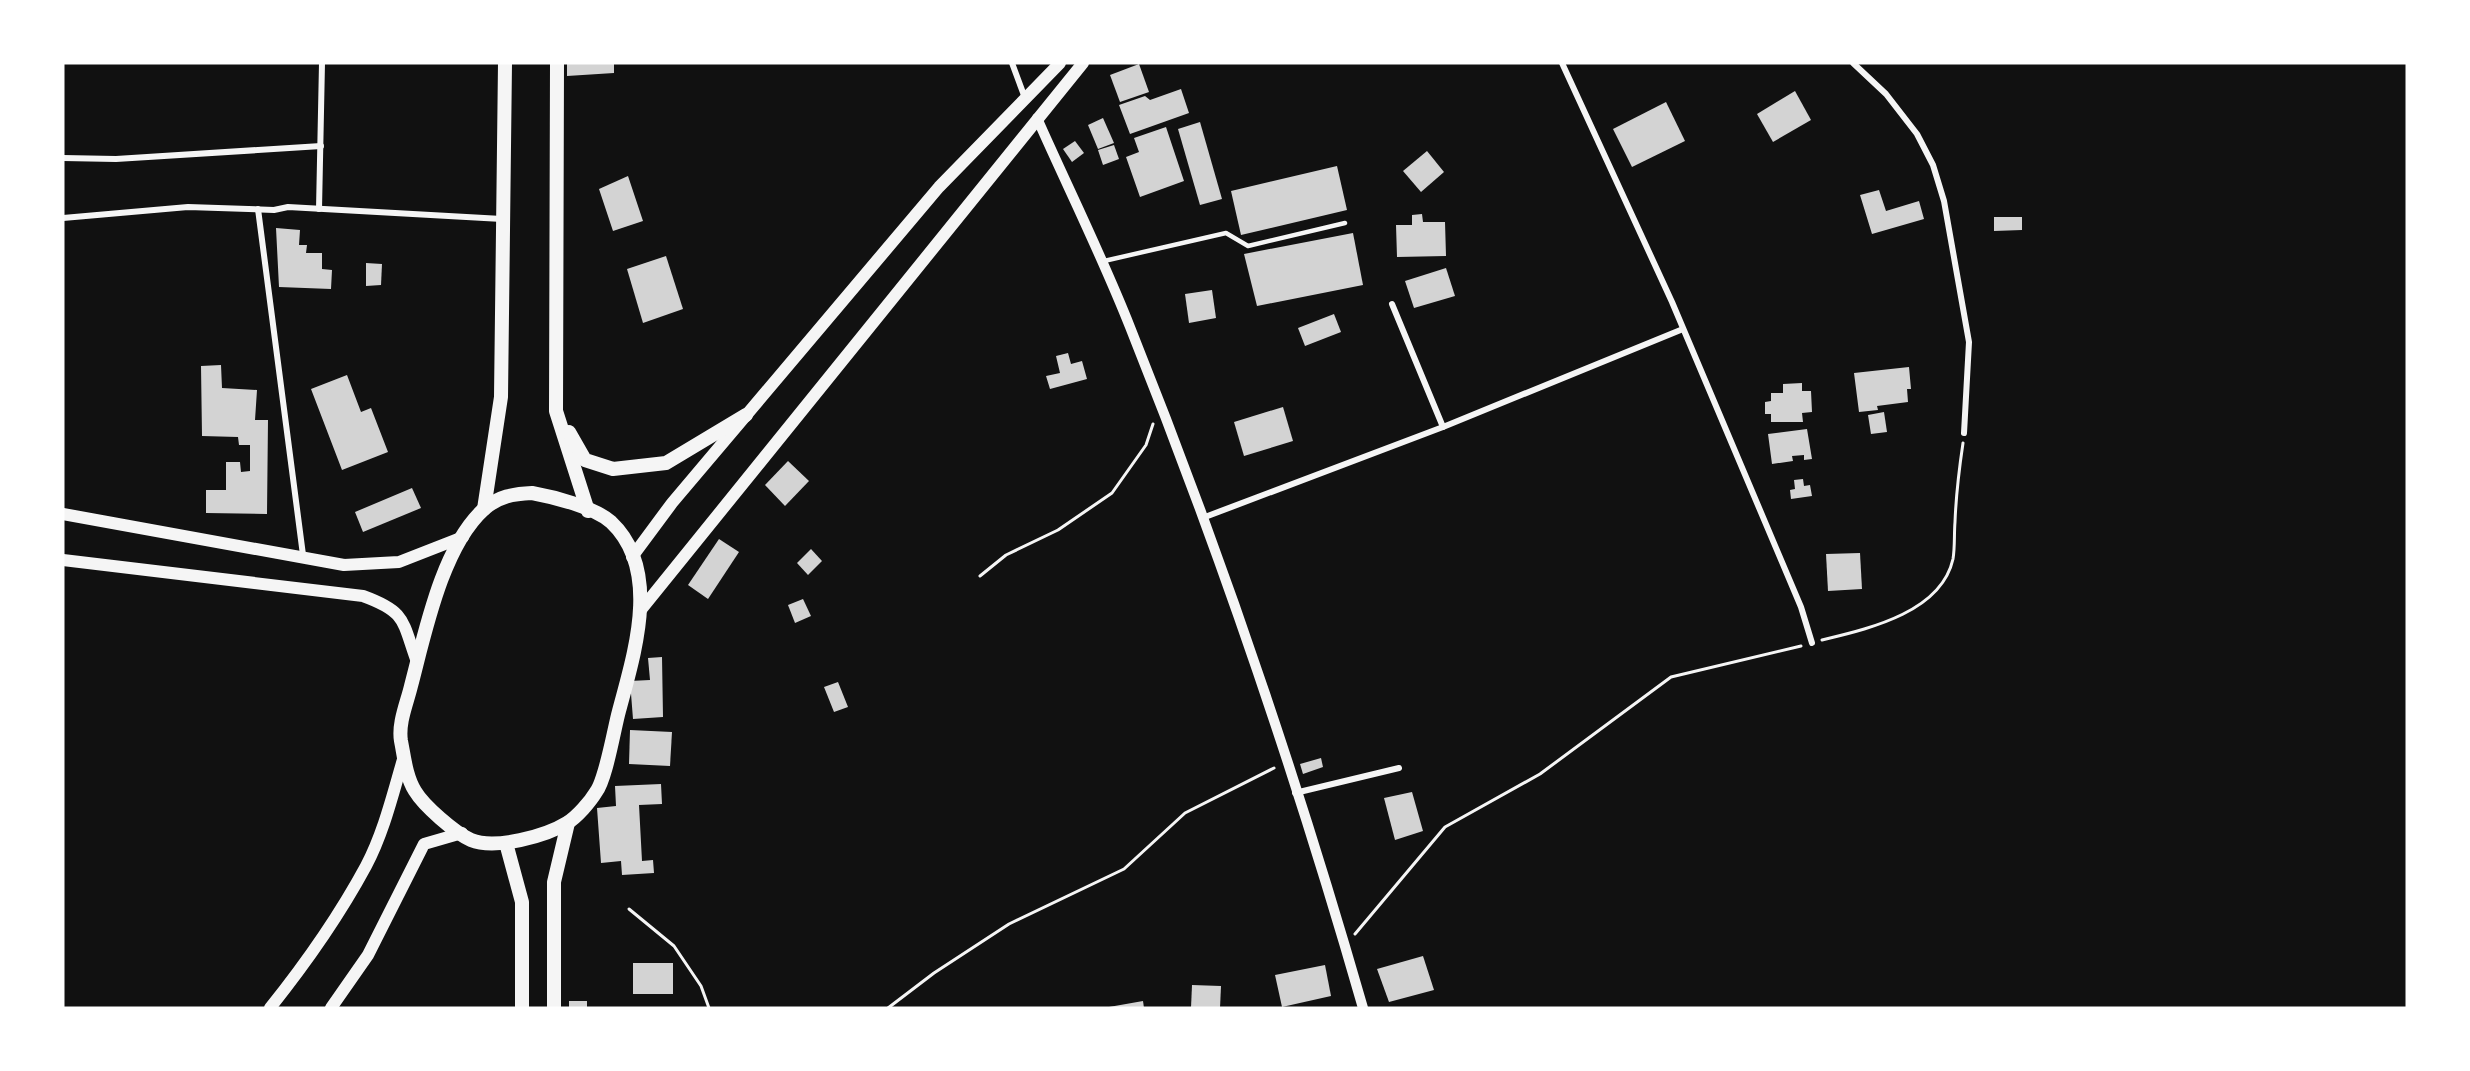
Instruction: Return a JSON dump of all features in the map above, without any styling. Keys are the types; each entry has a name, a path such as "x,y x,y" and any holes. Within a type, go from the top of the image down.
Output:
{"main road":[{"path":"484,509 501,397 505,63"},
{"path":"557,63 556,411 588,511"},
{"path":"632,557 672,502 939,187 1060,63"},
{"path":"640,611 1083,63"},
{"path":"556,411 585,460 613,469 666,463 746,415"},
{"path":"532,493 563,498 610,521 624,540 638,572 640,611 634,656 598,791 568,823 538,835 506,843 472,840 437,815 414,790 400,733 417,662 433,602 457,546 484,509 505,495 532,493"},
{"path":"63,514 344,564 399,562 463,537"},
{"path":"63,560 363,596 384,604 398,613 417,662"},
{"path":"270,1008 308,960 367,864 390,805 404,756"},
{"path":"554,1008 554,882 568,823"},
{"path":"331,1008 368,954 424,844 462,833"},
{"path":"506,843 522,902 522,1008"}],"street":[{"path":"319,209 322,63"},
{"path":"1012,63 1025,98"},
{"path":"1562,63 1683,329 1801,607 1812,643"},
{"path":"1853,63 1886,94 1917,134 1933,165 1944,201 1968,342 1964,433"},
{"path":"1037,118 1101,261 1205,517 1286,762 1363,1008"},
{"path":"63,158 116,159 321,146"},
{"path":"63,218 188,207 319,209 503,219"},
{"path":"258,209 303,555"},
{"path":"1392,304 1443,428"},
{"path":"1205,517 1443,428 1683,329"},
{"path":"1295,793 1400,768"}],"lane":[{"path":"1101,261 1226,233 1248,246 1345,223"}],"path":[{"path":"980,576 1006,555 1058,530 1112,493 1146,445 1160,402"},
{"path":"1345,946 1445,827 1540,774 1671,677 1875,627 1921,604 1936,591 1953,560 1957,477 1964,433"},
{"path":"888,1008 934,973 1010,924 1124,869 1185,813 1286,762"},
{"path":"629,909 674,946 700,986 709,1008"}],"building":[{"path":"567,63 614,63 614,73 567,76"},
{"path":"1139,64 1149,92 1120,102 1110,75"},
{"path":"1181,89 1189,113 1130,134 1119,105 1145,96 1150,100"},
{"path":"1795,91 1811,120 1773,142 1757,114"},
{"path":"1666,102 1685,141 1632,167 1613,129"},
{"path":"1103,118 1114,143 1098,149 1088,125"},
{"path":"1200,122 1222,199 1200,205 1178,129"},
{"path":"1166,127 1184,181 1140,197 1126,157 1139,152 1134,138"},
{"path":"1075,141 1084,153 1072,162 1063,149"},
{"path":"1114,145 1119,159 1103,165 1098,150"},
{"path":"1427,151 1444,172 1421,192 1403,171"},
{"path":"1337,166 1347,210 1241,235 1231,191"},
{"path":"628,176 643,221 613,231 599,189"},
{"path":"1879,190 1886,211 1919,201 1924,219 1872,234 1860,195"},
{"path":"1422,214 1423,222 1445,222 1446,256 1397,257 1396,225 1412,225 1412,215"},
{"path":"1994,217 2022,217 2022,230 1994,231"},
{"path":"276,228 300,230 299,245 307,245 306,253 322,253 322,269 332,270 331,289 279,287"},
{"path":"1353,233 1363,285 1257,306 1244,254"},
{"path":"666,256 683,309 643,323 627,269"},
{"path":"366,263 382,264 381,285 366,286"},
{"path":"1446,268 1455,296 1414,308 1405,281"},
{"path":"1212,290 1216,318 1189,323 1185,294"},
{"path":"1334,314 1341,332 1305,346 1298,328"},
{"path":"1068,353 1071,364 1082,361 1087,379 1050,389 1046,376 1060,373 1056,356"},
{"path":"221,365 222,388 257,390 255,420 268,420 267,514 206,513 206,490 226,490 226,462 240,462 241,472 250,471 250,445 239,445 238,437 202,436 201,366"},
{"path":"1909,367 1911,389 1907,389 1908,402 1877,406 1878,410 1859,412 1854,373"},
{"path":"347,375 361,412 371,408 388,452 342,470 311,389"},
{"path":"1802,383 1802,391 1811,391 1812,412 1802,413 1803,422 1771,422 1771,414 1765,414 1765,402 1771,401 1771,393 1783,393 1783,384"},
{"path":"1283,407 1293,441 1244,456 1234,422"},
{"path":"1884,412 1887,432 1871,434 1868,415"},
{"path":"1807,429 1812,459 1804,460 1804,455 1792,456 1793,461 1772,464 1768,434"},
{"path":"788,461 809,481 785,506 765,485"},
{"path":"1803,479 1804,486 1810,485 1812,496 1791,499 1790,490 1795,489 1794,480"},
{"path":"412,488 421,508 363,532 355,512"},
{"path":"719,539 739,552 708,599 688,585"},
{"path":"811,549 822,561 808,575 797,563"},
{"path":"1860,553 1862,589 1828,591 1826,554"},
{"path":"803,599 811,616 795,623 788,605"},
{"path":"662,657 663,717 633,719 630,681 650,680 648,658"},
{"path":"838,682 848,707 834,712 824,687"},
{"path":"630,730 672,732 670,766 629,764"},
{"path":"1321,758 1323,767 1303,774 1300,764"},
{"path":"661,784 662,804 639,805 642,861 653,860 654,873 622,875 621,861 601,863 597,808 616,806 615,786"},
{"path":"1412,792 1423,831 1395,840 1384,798"},
{"path":"1423,956 1434,990 1389,1002 1377,969"},
{"path":"633,963 673,963 673,994 633,994"},
{"path":"1325,965 1331,996 1282,1007 1275,975"},
{"path":"1192,985 1221,986 1220,1008 1191,1008"},
{"path":"569,1001 587,1001 587,1008 569,1008"},
{"path":"1143,1001 1144,1008 1109,1008 1109,1007"}]}
